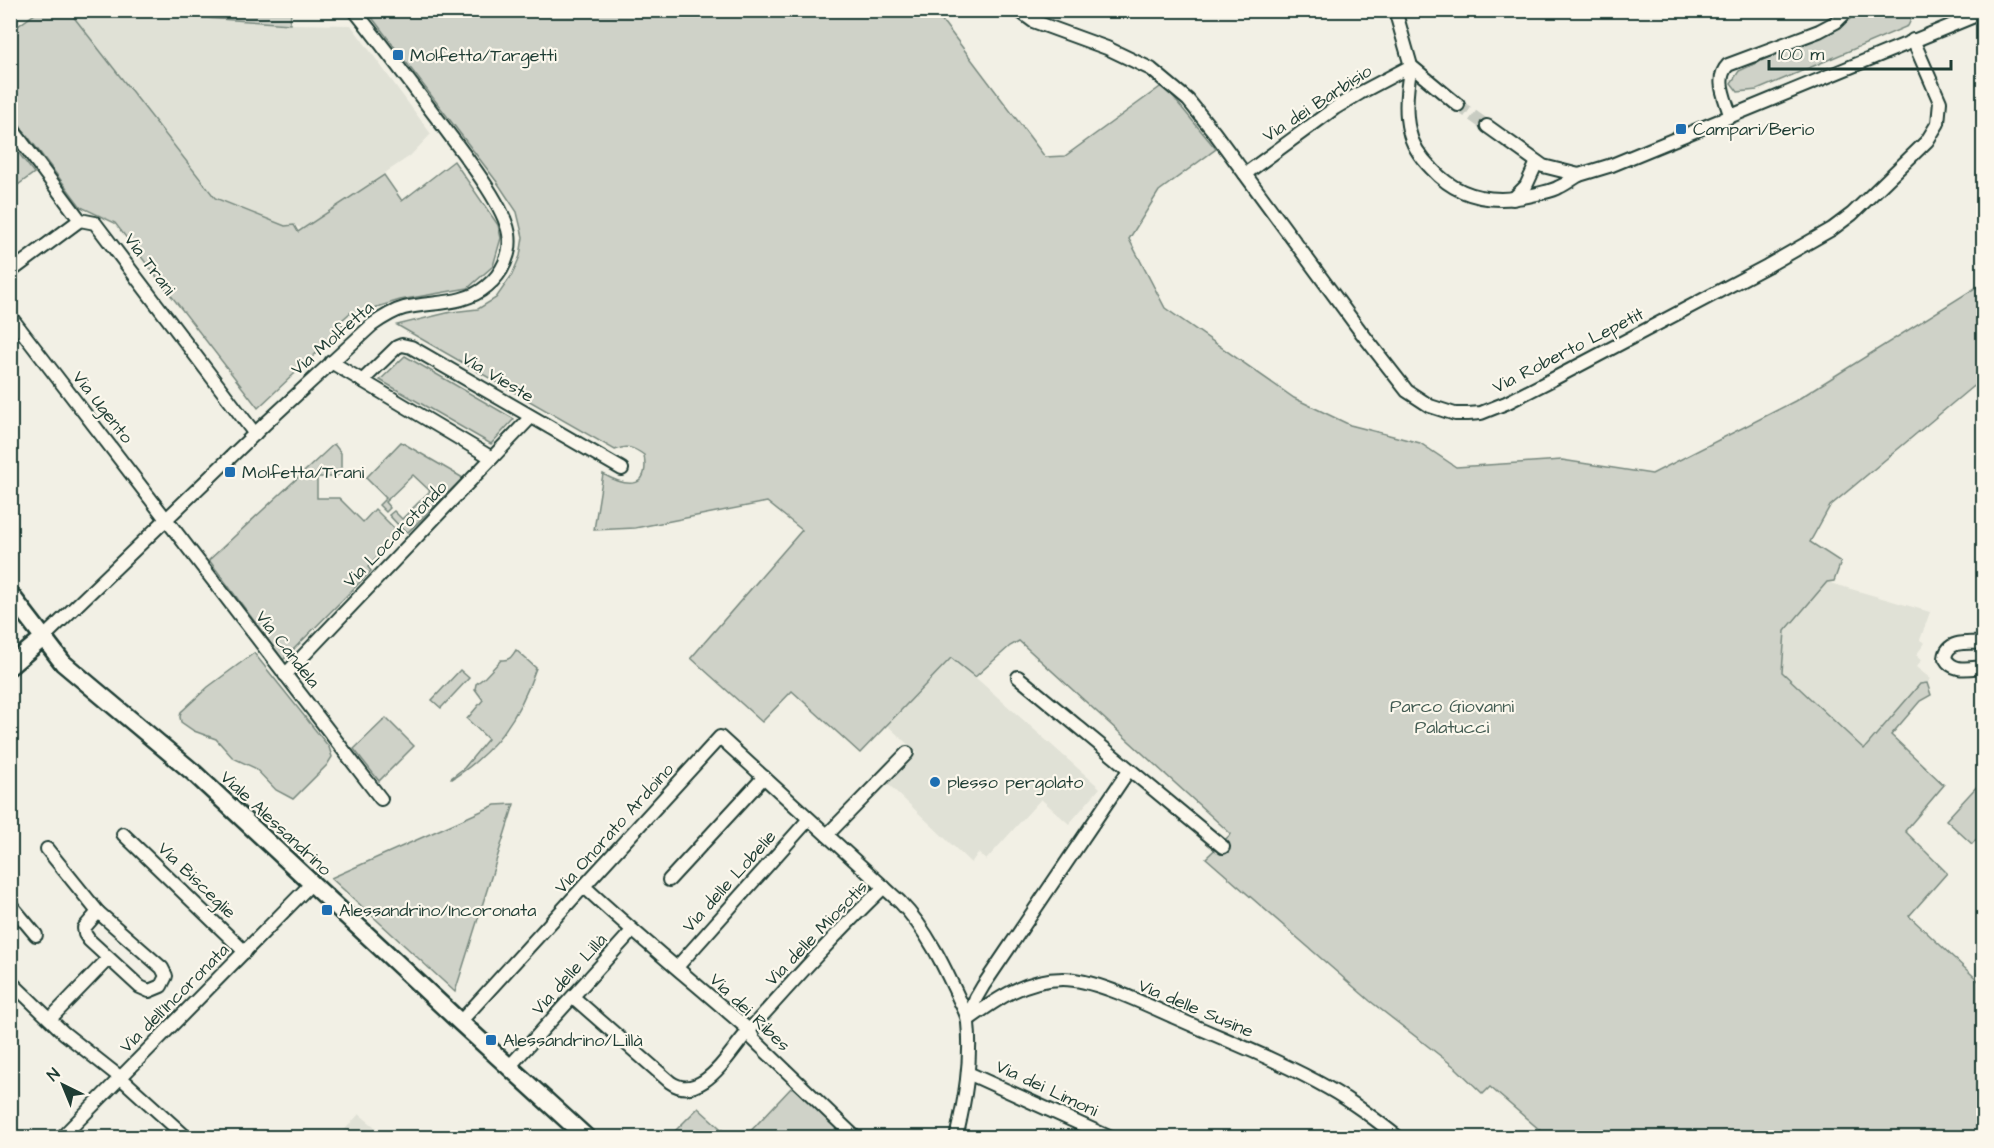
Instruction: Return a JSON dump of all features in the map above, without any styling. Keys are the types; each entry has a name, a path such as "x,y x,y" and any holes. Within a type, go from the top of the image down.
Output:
{"street":[{"name":"Via Molfetta","path":"10,666 44,638 331,362 384,317 404,308 458,300 483,290 504,266 510,247 504,218 480,178 354,10"},
{"name":"Via Roberto Lepetit","path":"1018,10 1033,21 1107,48 1151,69 1188,100 1407,391 1418,400 1442,411 1462,414 1481,412 1517,398 1767,266 1832,229 1851,214 1927,141 1938,123 1940,102 1913,40"},
{"path":"1395,10 1411,66 1407,106 1409,129 1414,146 1422,158 1450,187 1471,196 1503,200 1558,188 1579,175 1612,165 1983,12"},
{"path":"1730,116 1720,79 1728,65 1819,32 1836,22 1848,10"},
{"path":"1411,66 1458,105"},
{"name":"Via dei Barbisio","path":"1245,174 1335,108 1411,66"},
{"name":"Via Trani","path":"10,126 80,220 95,223 255,434"},
{"path":"1487,126 1543,166 1579,175"},
{"path":"1513,199 1526,186 1536,162"},
{"path":"10,272 80,220"},
{"name":"Via Ugento","path":"10,316 166,521"},
{"name":"Via Vieste","path":"362,381 392,351 406,345 622,469"},
{"path":"331,362 492,459"},
{"name":"Via Locorotondo","path":"285,675 531,417"},
{"name":"Via Candela","path":"166,521 381,800"},
{"name":"Viale Alessandrino","path":"10,594 68,667 175,756 586,1137"},
{"path":"1983,643 1957,644 1951,646 1946,654 1947,662 1954,668 1983,667"},
{"path":"1018,677 1223,847"},
{"name":"Via Onorato Ardoino","path":"460,1022 720,737 764,777"},
{"path":"827,835 907,753"},
{"path":"956,1137 968,1073 968,1020 976,998 1129,770"},
{"path":"669,880 764,777 904,906 921,927 951,980 968,1020"},
{"name":"Via delle Lobelie","path":"677,967 809,819"},
{"name":"Via Bisceglie","path":"123,834 245,952"},
{"path":"46,849 98,912 160,965 165,972 165,980 159,988 146,990 138,986 89,940 84,931 85,925 98,912"},
{"name":"Via dell'Incoronata","path":"61,1137 312,883"},
{"name":"Via delle Miosotis","path":"573,997 666,1080 681,1088 694,1086 711,1076 830,940 884,887"},
{"name":"Via dei Ribes","path":"589,891 632,931 749,1030 754,1040 762,1048 856,1137"},
{"path":"10,904 36,935"},
{"name":"Via delle Lillà","path":"509,1067 632,931"},
{"path":"50,1019 108,959"},
{"name":"Via delle Susine","path":"968,1020 1002,996 1024,985 1055,979 1082,981 1153,1008 1311,1079 1357,1106 1399,1137"},
{"path":"10,981 50,1019 121,1078 186,1137"},
{"name":"Via dei Limoni","path":"968,1073 1111,1137"}],"shaded area":[{"path":"69,11 103,11 290,24 351,25 431,134 410,156 302,229 294,225 285,226 215,198"},
{"path":"1827,582 1930,612 1920,640 1925,643 1916,655 1922,660 1916,667 1931,679 1927,683 1920,684 1864,749 1782,672 1785,631"},
{"path":"951,658 1100,788 1069,824 1041,799 986,860 978,853 971,863 888,784 917,753 887,725"},
{"path":"359,1114 375,1127 386,1137 338,1137"}],"green space":[{"path":"39,11 69,11 215,198 285,226 294,225 298,232 384,175 402,201 454,161 498,225 501,238 493,266 468,288 400,300 374,308 357,318 350,313 342,320 343,328 258,408 115,223 81,207 11,114 11,31"},
{"path":"103,11 291,11 290,24"},
{"name":"Parco Giovanni Palatucci","path":"367,11 935,11 1045,157 1065,156 1163,85 1216,149 1159,191 1129,239 1165,308 1294,398 1350,425 1420,443 1456,467 1562,460 1652,474 1795,401 1983,283 1983,380 1830,506 1810,542 1841,562 1834,581 1827,582 1785,631 1782,672 1864,749 1920,684 1927,683 1931,695 1920,701 1891,735 1944,785 1905,831 1947,873 1909,916 1983,985 1983,1137 1548,1137 1490,1087 1483,1094 1456,1068 1370,1001 1206,858 1231,834 1019,641 1010,646 975,677 951,658 860,753 792,691 762,722 691,658 802,530 767,502 635,528 594,530 603,474 620,482 634,483 643,475 644,455 630,448 615,450 397,325 451,312 478,309 496,298 512,275 520,256 523,237 517,212 497,182"},
{"path":"1858,11 1915,11 1908,26 1757,90 1738,92 1731,83 1739,71 1849,20"},
{"path":"11,143 34,173 10,190"},
{"path":"405,356 514,419 491,444 380,380"},
{"path":"401,442 463,478 408,532 403,530 389,515 394,511 402,519 430,491 413,475 385,502 390,508 386,512 379,505 386,498 366,478"},
{"path":"334,444 341,453 341,472 336,477 317,477 317,498 339,498 363,522 375,509 400,534 368,567 371,571 283,660 209,560"},
{"path":"516,650 536,668 522,702 514,717 493,744 481,757 452,779 488,739 467,719 483,700 475,689 476,684 501,660 510,658"},
{"path":"254,653 329,747 332,757 293,799 276,790 255,768 233,758 216,739 194,731 181,722 181,712 208,687"},
{"path":"460,670 469,678 441,708 432,700"},
{"path":"386,718 414,746 379,781 354,749"},
{"path":"1980,783 1983,786 1983,832 1972,844 1946,820"},
{"path":"514,804 455,992 331,878 495,805"},
{"path":"792,1087 848,1137 744,1138"},
{"path":"698,1108 730,1137 669,1137"}],"tunnel":[{"path":"1458,105 1487,126"}],"place":[{"name":"Molfetta/Targetti","path":"398,55"},
{"name":"Campari/Berio","path":"1681,129"},
{"name":"Molfetta/Trani","path":"230,472"},
{"name":"plesso pergolato","path":"935,782"},
{"name":"Alessandrino/Incoronata","path":"327,910"},
{"name":"Alessandrino/Lillà","path":"491,1040"}]}
